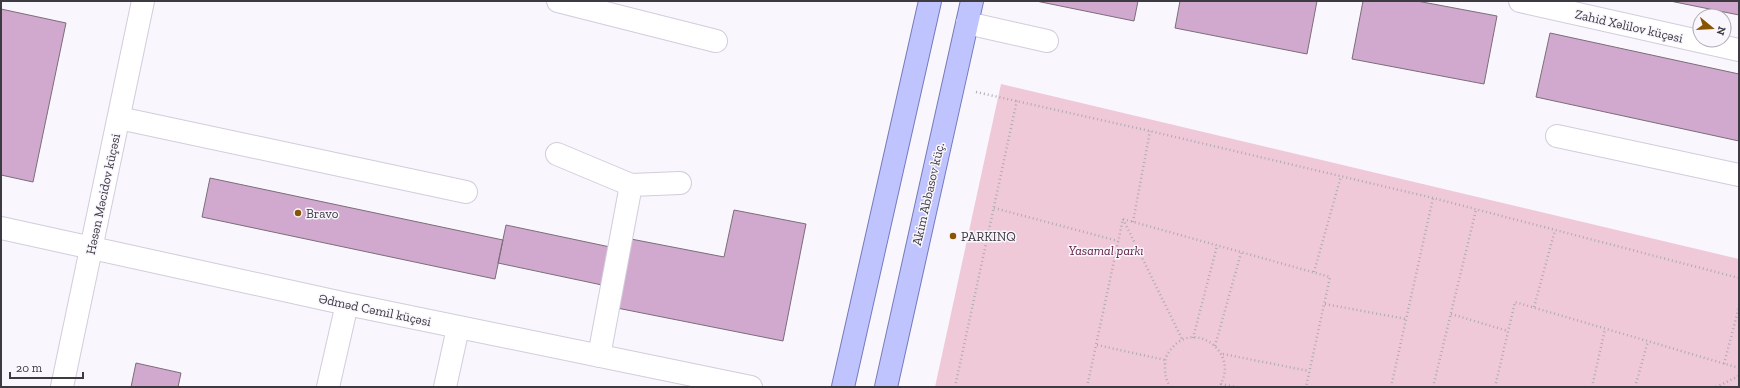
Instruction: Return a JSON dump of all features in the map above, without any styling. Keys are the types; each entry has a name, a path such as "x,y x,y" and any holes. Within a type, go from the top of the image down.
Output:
{"main road":[{"path":"843,387 930,1"},
{"name":"Akim Abbasov küç.","path":"886,387 972,1"}],"street":[{"name":"Həsən Məcidov küçəsi","path":"62,387 143,1"},
{"path":"558,1 716,41"},
{"name":"Zahid Xəlilov küçəsi","path":"1520,1 1739,50"},
{"path":"967,23 1047,41"},
{"path":"119,118 466,192"},
{"path":"1558,136 1739,175"},
{"path":"557,154 631,185 680,183"},
{"path":"599,356 631,185"},
{"name":"Ədməd Cəmil küçəsi","path":"1,228 458,328 751,387"},
{"path":"328,387 347,304"},
{"path":"445,387 458,328"}],"path":[{"path":"952,88 1017,100 1433,198 1739,278"},
{"path":"955,387 1017,100"},
{"path":"1133,222 1150,131"},
{"path":"1314,272 1341,176"},
{"path":"1391,387 1433,198"},
{"path":"994,208 1118,241"},
{"path":"1433,387 1476,210"},
{"path":"1123,219 1330,277 1306,387"},
{"path":"1087,387 1123,219"},
{"path":"1123,219 1182,339"},
{"path":"1534,307 1555,230"},
{"path":"1193,338 1217,246"},
{"path":"1215,346 1241,252"},
{"path":"1496,387 1516,302 1739,368"},
{"path":"1325,304 1406,319"},
{"path":"1724,364 1739,307"},
{"path":"1451,314 1508,331"},
{"path":"1592,387 1605,329"},
{"path":"1170,387 1164,374 1165,360 1168,354 1182,339 1203,339 1215,346 1223,354 1309,371"},
{"path":"1635,387 1648,341"},
{"path":"1097,345 1165,360"},
{"path":"1219,387 1225,370 1223,354"},
{"path":"1716,387 1739,376"},
{"path":"1221,384 1236,387"}],"green space":[{"name":"Yasamal parkı","path":"1001,84 1739,259 1739,387 935,387"}],"building":[{"path":"1036,1 1138,1 1134,21"},
{"path":"1180,1 1317,1 1307,54 1175,28"},
{"path":"1363,1 1417,1 1497,16 1484,84 1352,59"},
{"path":"1670,1 1739,1 1739,15 1732,14 1732,8 1704,8"},
{"path":"1,9 66,23 33,182 1,175"},
{"path":"1550,33 1739,74 1739,141 1536,97"},
{"path":"210,178 503,240 495,279 202,217"},
{"path":"734,210 806,224 783,341 617,308 631,239 724,257"},
{"path":"506,225 610,247 602,285 498,263"},
{"path":"136,363 181,373 178,387 131,387"}],"place":[{"name":"Bravo","path":"298,213"},
{"name":"PARKINQ","path":"953,236"}]}
